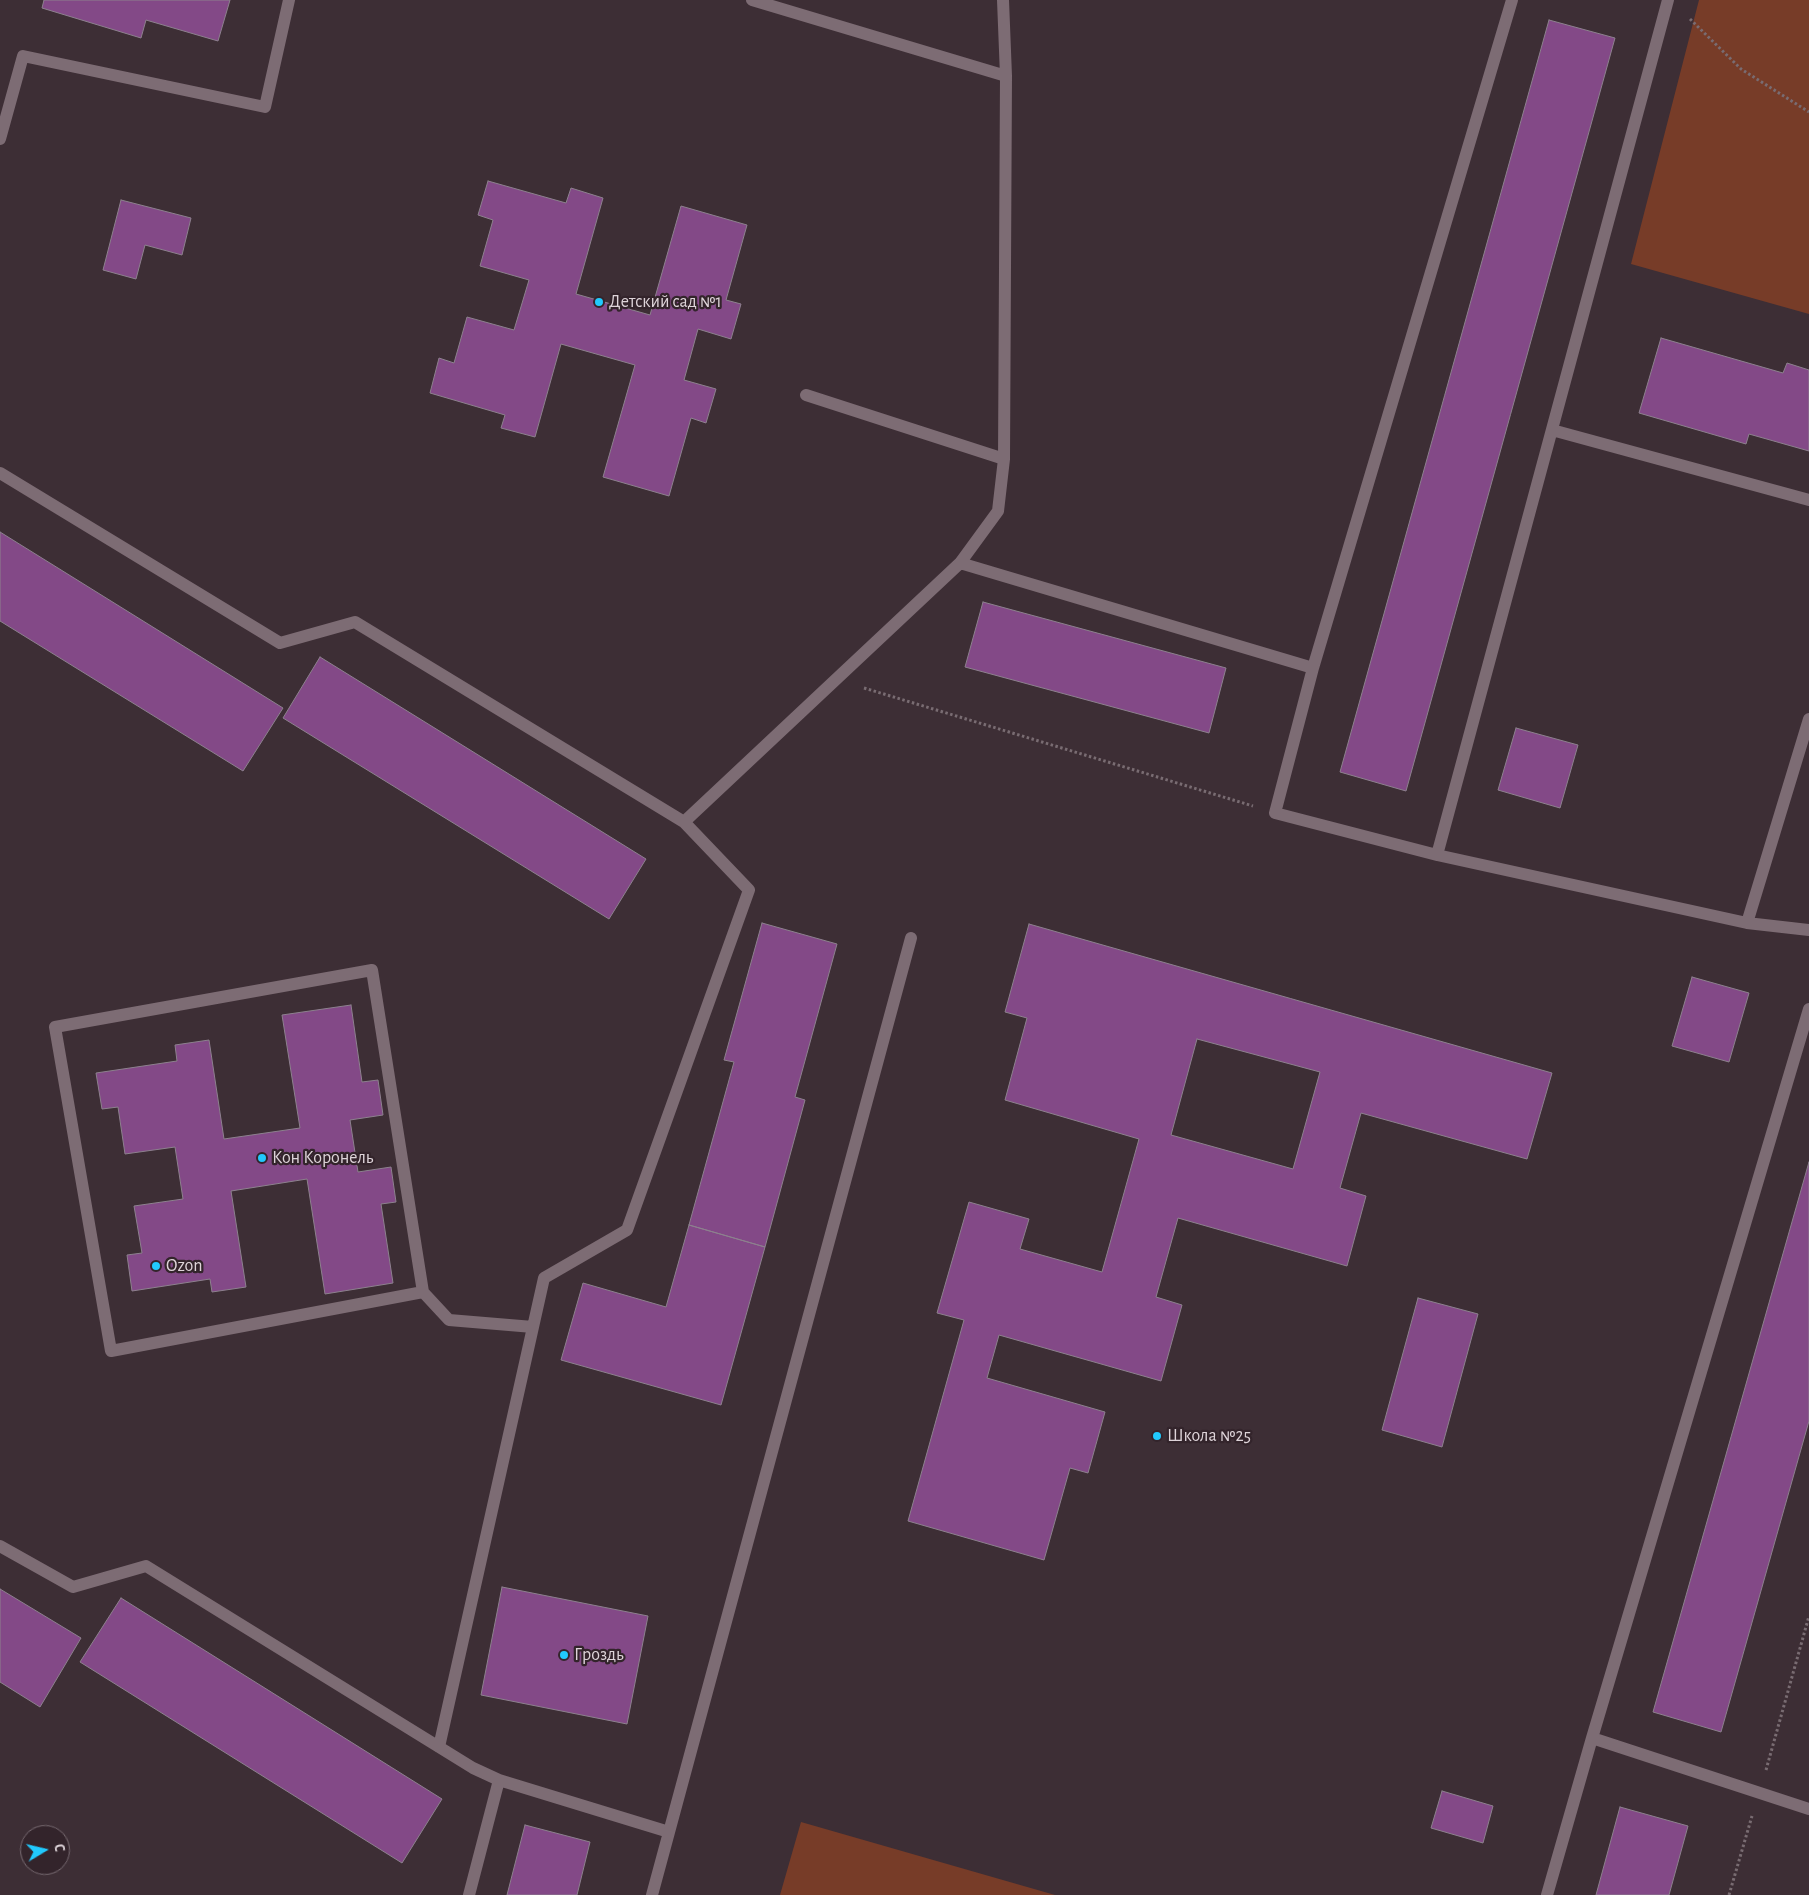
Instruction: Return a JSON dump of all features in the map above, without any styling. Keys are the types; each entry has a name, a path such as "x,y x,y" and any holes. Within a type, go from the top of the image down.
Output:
{"lane":[{"path":"0,138 23,56 265,107 289,0"},
{"path":"752,0 1006,76"},
{"path":"684,822 960,564 998,511 1004,459 1006,76 1003,0"},
{"path":"1512,0 1313,668 1275,813 1437,855 1747,922 1809,930"},
{"path":"1437,855 1668,0"},
{"path":"806,395 1004,459"},
{"path":"1552,430 1809,500"},
{"path":"0,473 280,643 354,622 684,822 749,890 627,1230 544,1278 439,1747"},
{"path":"960,564 1313,668"},
{"path":"1747,922 1809,719"},
{"path":"652,1895 911,938"},
{"path":"423,1292 111,1351 55,1027 372,970 423,1292 449,1320 533,1327"},
{"path":"1547,1895 1809,1009"},
{"path":"0,1546 72,1587 146,1566 473,1768 499,1780 669,1832"},
{"path":"1592,1738 1809,1809"},
{"path":"469,1895 499,1780"}],"path":[{"path":"1684,14 1741,69 1809,112"},
{"path":"836,679 1275,813"},
{"path":"1729,1895 1809,1616"}],"shaded area":[{"path":"1699,0 1809,0 1809,314 1631,264"},
{"path":"801,1822 1055,1895 780,1895"}],"building":[{"path":"44,0 230,0 218,41 146,20 141,38 42,8"},
{"path":"1549,20 1615,38 1406,791 1340,772"},
{"path":"488,181 566,203 571,188 603,198 576,294 650,315 681,206 747,225 726,300 741,304 731,339 698,329 684,380 716,389 706,423 691,418 669,496 603,477 635,365 561,344 535,437 501,428 505,415 430,393 439,358 454,363 467,317 514,330 529,280 480,266 493,220 478,215"},
{"path":"121,200 191,218 182,255 145,245 136,279 103,270"},
{"path":"1661,338 1783,373 1787,363 1809,370 1809,451 1749,434 1746,444 1639,413"},
{"path":"0,532 283,708 243,771 0,621"},
{"path":"983,602 1226,668 1209,733 965,667"},
{"path":"320,657 646,859 609,919 283,718"},
{"path":"1516,728 1578,745 1560,808 1498,790"},
{"path":"762,923 837,944 795,1097 805,1100 765,1247 689,1225 734,1062 724,1060"},
{"path":"1029,924 1552,1073 1527,1159 1361,1113 1340,1188 1366,1196 1347,1266 1178,1218 1156,1297 1182,1305 1161,1381 999,1335 987,1378 1105,1412 1088,1473 1070,1468 1044,1560 908,1521 964,1320 937,1313 969,1202 1029,1219 1020,1249 1102,1272 1139,1139 1005,1100 1027,1018 1005,1012","holes":["1197,1039 1320,1072 1293,1169 1171,1135"]},
{"path":"1692,977 1749,993 1729,1062 1672,1046"},
{"path":"351,1005 362,1082 378,1080 383,1115 350,1120 358,1172 391,1167 396,1202 381,1204 393,1283 325,1294 307,1179 231,1191 246,1287 212,1292 210,1279 132,1291 127,1255 142,1253 134,1206 183,1199 175,1147 125,1154 118,1107 102,1109 96,1073 177,1061 175,1045 209,1040 224,1139 300,1128 282,1015"},
{"path":"1809,1162 1809,1421 1721,1732 1653,1712"},
{"path":"689,1225 765,1247 721,1405 561,1360 583,1283 666,1307"},
{"path":"1418,1298 1478,1314 1442,1447 1382,1430"},
{"name":"Гроздь","path":"502,1587 648,1616 627,1724 481,1695"},
{"path":"0,1589 81,1638 40,1707 0,1682"},
{"path":"121,1598 442,1799 402,1863 80,1662"},
{"path":"1442,1791 1493,1806 1483,1843 1431,1828"},
{"path":"1620,1807 1688,1826 1669,1895 1596,1895"},
{"path":"525,1825 590,1842 577,1895 507,1895"}],"place":[{"name":"Детский сад №1","path":"599,302"},
{"name":"Кон Коронель","path":"262,1158"},
{"name":"Ozon","path":"156,1266"},
{"name":"Школа №25","path":"1157,1436"},
{"name":"Гроздь","path":"564,1655"}]}
